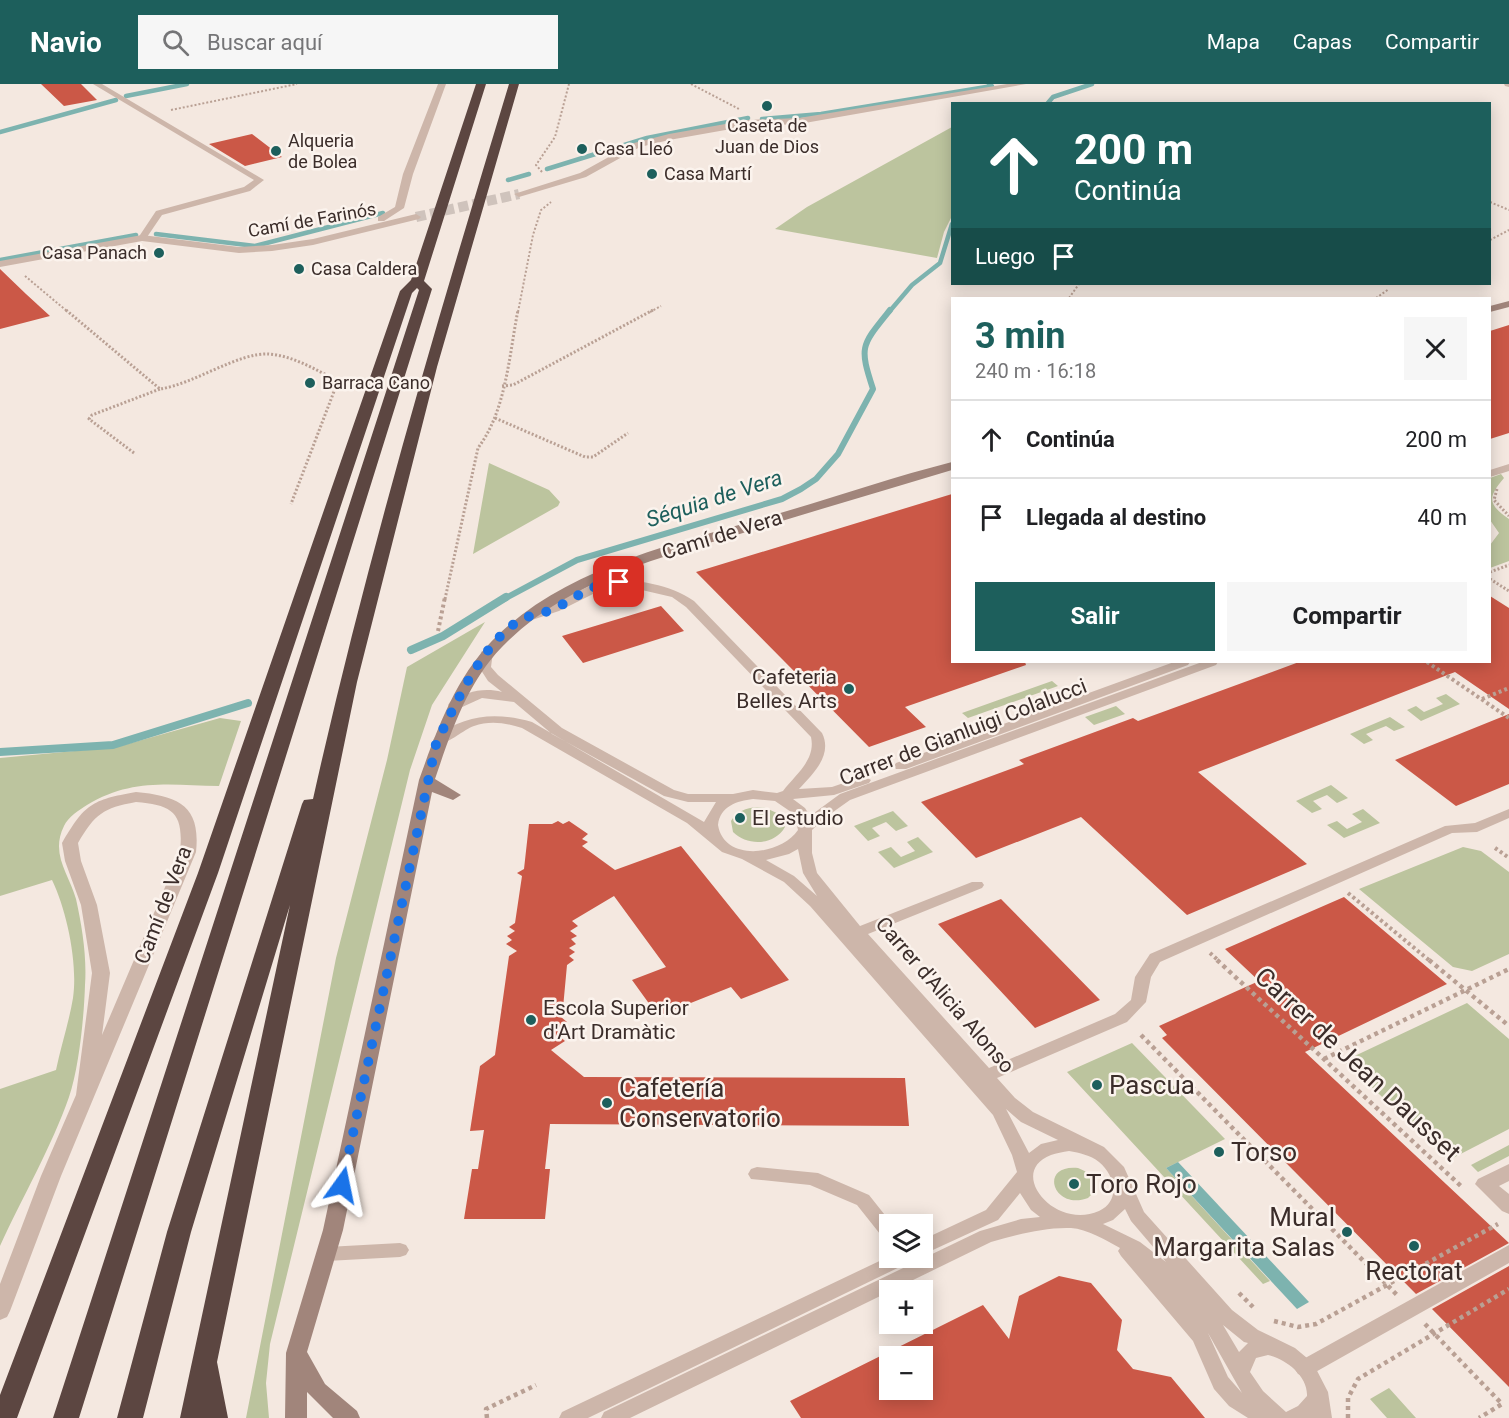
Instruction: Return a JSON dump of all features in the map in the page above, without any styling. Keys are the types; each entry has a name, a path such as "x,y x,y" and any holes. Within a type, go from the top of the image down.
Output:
{"highway":[{"path":"4,1418 208,873 406,291 417,282 481,84"},
{"path":"193,1418 207,1360 265,1065 348,682 430,367 514,84"},
{"path":"66,1418 426,289 417,282"},
{"path":"130,1418 179,1232 348,682"},
{"path":"207,1360 215,1418"}],"street":[{"path":"303,242 333,230 384,218 397,211 408,174 442,84"},
{"path":"519,194 584,176 638,145 669,136 764,122 799,121 1022,84"},
{"name":"Camí de Farinós","path":"4,263 142,238 245,250 303,242 416,217"},
{"path":"1491,309 1509,304"},
{"name":"Camí de Vera","path":"296,1418 297,1353 327,1254 427,780 436,744 455,705 487,652 517,622 554,596 575,585 656,554 951,466"},
{"path":"427,780 440,791 453,795"},
{"name":"Camí de Vera","path":"0,1311 85,1094 188,852 190,833 186,818 176,805 158,799 136,796 108,802 85,818 70,843 73,861 89,905 100,974 85,1094"},
{"path":"1509,1172 1485,1184 1509,1206"},
{"path":"1305,1368 1509,1253"},
{"path":"297,1353 317,1391 349,1418"}],"lane":[{"path":"97,84 260,180 247,189 159,213 142,238"},
{"path":"1491,466 1509,459"},
{"path":"1491,474 1509,467"},
{"path":"629,583 625,577 628,570 656,554"},
{"path":"517,622 555,608 600,584 629,583 684,599 817,736 820,744 817,759 782,796"},
{"path":"487,652 485,666 493,678 562,735 653,786 688,798 810,794 851,785 1181,663"},
{"name":"Carrer de Gianluigi Colalucci","path":"805,831 818,816 845,797 1209,663"},
{"path":"455,705 467,696 495,693 526,707"},
{"path":"436,744 453,729 473,720 489,717 517,722 692,820 721,844 746,855 762,856 790,848 805,831 805,820 800,811 782,796"},
{"path":"797,781 796,789 810,794"},
{"path":"714,836 711,827 717,809 738,797"},
{"path":"986,1076 1121,1018 1138,1002 1143,977 1155,958 1450,829 1477,827 1509,813"},
{"name":"Carrer d'Alicia Alonso","path":"805,831 804,853 808,870 859,932 986,1076 1018,1111 1098,1152"},
{"name":"Carrer d'Alicia Alonso","path":"746,855 804,890 870,963 999,1111 1021,1155 1026,1173"},
{"path":"859,932 977,885"},
{"path":"933,1243 992,1215 1026,1173 1037,1155 1059,1146 1078,1146 1098,1152 1120,1172 1137,1216 1225,1316 1251,1336 1283,1351 1305,1368 1318,1392 1322,1418"},
{"path":"1026,1173 1026,1185 1031,1197 1041,1209 1110,1234 1153,1261 1167,1274 1213,1325 1251,1390 1279,1418"},
{"path":"758,1174 813,1178 863,1200 879,1220"},
{"path":"611,1418 986,1236 1022,1226 1076,1222 1109,1215 1124,1196 1124,1185"},
{"path":"1110,1234 1136,1260 1194,1328 1207,1349 1221,1383 1236,1400 1264,1418"},
{"path":"327,1254 400,1250"},
{"path":"569,1418 880,1268"},
{"path":"1240,1372 1241,1359 1249,1351 1260,1347 1283,1351"},
{"path":"1292,1418 1307,1412 1318,1392"}],"path":[{"path":"150,114 297,84"},
{"path":"548,174 540,171 536,165 555,137 569,84"},
{"path":"692,84 764,122"},
{"path":"438,631 478,448 491,431 495,417 533,236 541,210 555,197"},
{"path":"1491,201 1509,210"},
{"path":"1491,239 1509,230"},
{"path":"4,263 160,389"},
{"path":"1377,297 1389,289"},
{"path":"502,386 513,385 662,306"},
{"path":"134,453 88,419 92,415 160,389 175,387 258,354 282,354 338,381 291,504"},
{"path":"495,417 585,457 593,457 628,433"},
{"path":"1503,483 1494,493 1494,500 1509,516"},
{"path":"1491,572 1509,565"},
{"path":"1491,580 1509,591"},
{"path":"1428,663 1509,718"},
{"path":"1482,699 1509,688"},
{"path":"1495,848 1509,858"},
{"path":"1332,880 1509,1026"},
{"name":"Carrer de Jean Dausset","path":"1207,950 1469,1193 1485,1184"},
{"path":"1324,1059 1509,969"},
{"path":"1140,1035 1434,1332 1502,1404 1479,1418"},
{"path":"1269,1319 1298,1327 1316,1324 1509,1217"},
{"path":"1348,1418 1346,1411 1350,1391 1358,1379 1509,1289"},
{"path":"1239,1293 1257,1310"},
{"path":"487,1418 486,1409 536,1385"}],"green space":[{"path":"951,128 951,218 944,232 937,258 775,229 807,207"},
{"path":"489,463 549,490 560,502 558,506 473,554"},
{"path":"1501,474 1504,478 1495,490 1492,500 1497,509 1509,519 1509,561 1491,568 1491,544 1499,533 1491,521 1491,478"},
{"path":"485,622 432,705 410,770 270,1344 266,1383 269,1418 246,1418 336,958 387,760 407,667"},
{"path":"1052,681 1058,686 968,718 962,713"},
{"path":"1446,694 1460,704 1421,721 1407,710 1416,706 1424,712 1443,704 1436,698"},
{"path":"1116,706 1125,714 1094,725 1085,717"},
{"path":"1390,717 1405,727 1394,731 1386,726 1366,734 1373,740 1364,744 1350,734"},
{"path":"220,718 241,721 219,786 167,784 119,790 84,807 64,826 60,836 60,855 76,899 85,953 84,998 78,1057 73,1085 62,1116 0,1246 0,1089 56,1070 73,998 74,970 67,922 52,880 0,896 0,758 117,747"},
{"path":"1331,785 1348,798 1337,803 1327,795 1313,801 1322,809 1312,813 1296,801"},
{"path":"766,808 781,815 785,827 774,838 767,841 745,840 733,832 731,821 736,815 746,809"},
{"path":"1363,809 1380,823 1344,838 1327,825 1337,821 1347,829 1362,822 1352,814"},
{"path":"893,811 908,826 896,831 886,822 872,828 880,836 868,841 854,826"},
{"path":"918,837 933,852 894,868 878,852 891,847 901,857 915,851 907,842"},
{"path":"1463,847 1481,851 1509,872 1509,954 1472,971 1453,967 1359,889"},
{"path":"1467,1003 1509,1039 1509,1129 1449,1160 1344,1061"},
{"path":"1132,1043 1225,1139 1166,1168 1270,1281 1263,1284 1067,1072"},
{"path":"1509,1145 1509,1156 1478,1172 1471,1165"},
{"path":"1078,1168 1091,1177 1095,1185 1094,1189 1088,1198 1076,1200 1066,1198 1059,1193 1054,1179 1058,1173 1066,1169"},
{"path":"1389,1388 1416,1418 1387,1418 1370,1399"}],"water":[{"path":"1178,1162 1309,1302 1297,1309 1166,1168"}],"building":[{"path":"41,84 81,84 97,100 64,106"},
{"path":"252,134 282,157 245,166 209,144"},
{"path":"0,269 26,294 50,316 0,329"},
{"path":"1509,325 1509,433 1491,439 1491,331"},
{"path":"951,494 951,663 1025,663 1026,665 905,707 926,727 869,747 696,572"},
{"path":"1491,597 1509,608 1509,709 1455,672 1198,772 1307,864 1187,915 1081,817 976,858 921,802 1024,764 1019,760 1133,718 1138,721 1296,663 1491,663"},
{"path":"661,606 684,631 583,663 562,636"},
{"path":"1509,714 1509,784 1456,806 1395,760"},
{"name":"Escola Superior d'Art Dramàtic","path":"558,821 563,824 569,821 588,834 582,839 588,842 582,846 615,870 681,846 789,980 741,999 731,987 658,1016 632,980 666,967 614,896 572,921 578,926 570,931 577,936 571,939 576,944 569,948 575,952 569,956 574,960 567,965 563,1008 568,1013 561,1017 567,1022 561,1027 566,1031 559,1036 565,1041 551,1050 584,1077 905,1078 909,1126 550,1124 545,1169 550,1169 545,1219 464,1219 472,1169 478,1169 484,1130 470,1131 480,1066 495,1055 509,956 517,951 506,944 512,940 507,936 515,931 509,927 515,923 522,876 517,873 524,869 529,824 552,824"},
{"path":"1344,897 1447,984 1305,1052 1509,1243 1416,1294 1162,1038 1167,1035 1159,1026 1259,981 1225,949"},
{"path":"1001,899 1100,1000 1035,1028 938,924"},
{"path":"1509,1266 1509,1387 1432,1309"},
{"path":"1059,1276 1091,1283 1122,1320 1117,1350 1133,1369 1171,1377 1205,1418 801,1418 790,1401 879,1357 879,1400 933,1400 933,1346 901,1346 925,1334 933,1334 933,1330 983,1305 1009,1339 1019,1296"}],"waterway":[{"path":"126,96 187,84"},
{"path":"762,119 821,114 992,86 989,84"},
{"name":"Séquia de Vera","path":"1049,102 1053,97 1092,84"},
{"path":"0,132 116,100"},
{"path":"547,169 647,138 748,118"},
{"path":"508,180 529,174"},
{"path":"156,234 255,246 383,213"},
{"name":"Séquia de Vera","path":"889,312 912,285 940,263 951,227"},
{"path":"0,260 136,235"},
{"name":"Séquia de Vera","path":"504,599 577,560 782,499 816,479 838,454 873,389 866,364 865,347 873,331 890,310"},
{"name":"Séquia de Vera","path":"411,650 443,636 506,597"},
{"name":"Séquia de Vera","path":"0,752 113,745 248,703"}],"tunnel":[{"path":"416,217 519,194"}],"place":[{"name":"Caseta de Juan de Dios","path":"767,106"},
{"name":"Casa Lleó","path":"582,149"},
{"name":"Alqueria de Bolea","path":"276,151"},
{"name":"Casa Martí","path":"652,174"},
{"name":"Casa Panach","path":"159,253"},
{"name":"Casa Caldera","path":"299,269"},
{"name":"Barraca Cano","path":"310,383"},
{"name":"Cafeteria Belles Arts","path":"849,689"},
{"name":"El estudio","path":"740,818"},
{"name":"Escola Superior d'Art Dramàtic","path":"531,1020"},
{"name":"Pascua","path":"1097,1085"},
{"name":"Cafetería Conservatorio","path":"607,1103"},
{"name":"Torso","path":"1219,1152"},
{"name":"Toro Rojo","path":"1074,1184"},
{"name":"Mural Margarita Salas","path":"1347,1232"},
{"name":"Rectorat","path":"1414,1246"}],"route":[{"path":"342,1185 436,744 455,705 487,652 517,622 555,608 600,584 619,582"}]}
